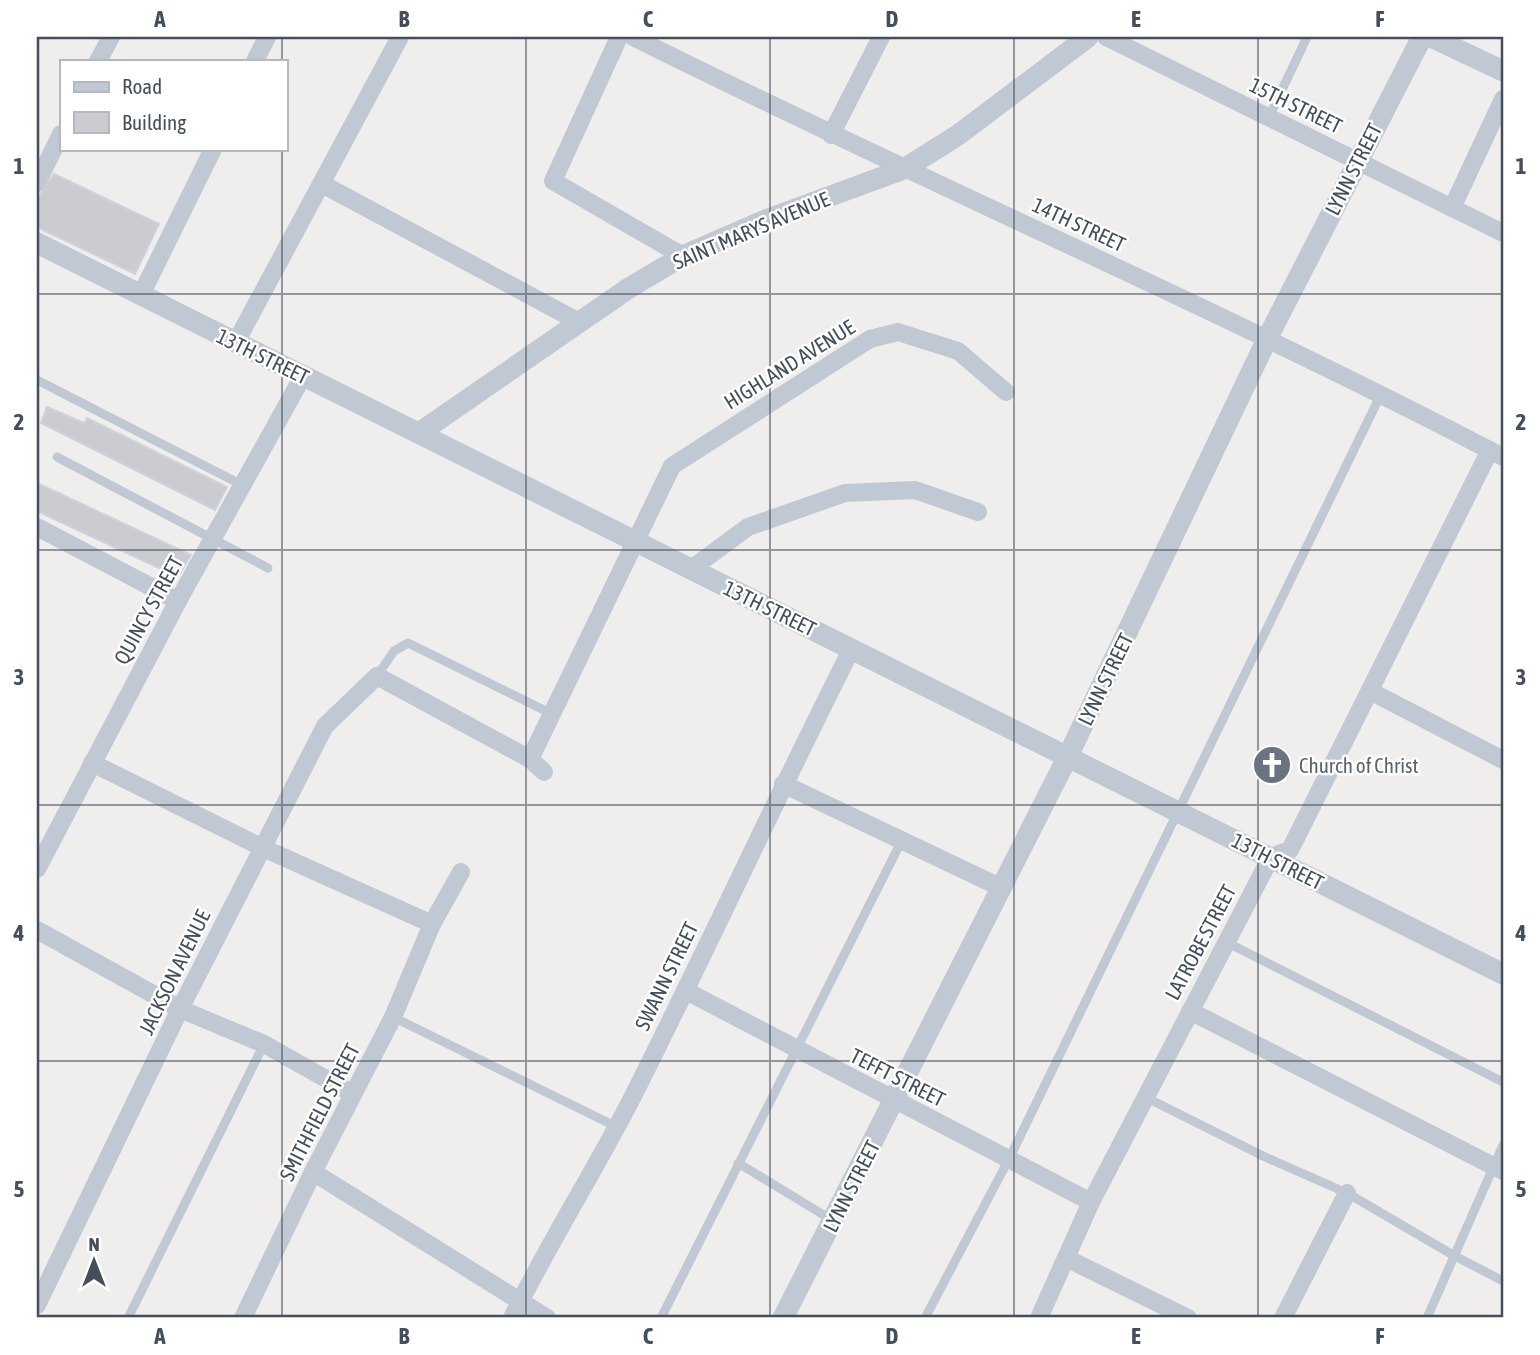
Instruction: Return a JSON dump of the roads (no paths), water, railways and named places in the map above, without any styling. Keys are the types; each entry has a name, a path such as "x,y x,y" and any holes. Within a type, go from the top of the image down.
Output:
{"street":[{"path":"99,60 111,37"},
{"path":"256,60 267,37"},
{"path":"236,342 400,37"},
{"path":"619,37 553,181 683,256"},
{"name":"14TH STREET","path":"633,37 831,135 1268,337 1496,454"},
{"path":"831,135 880,37"},
{"name":"SAINT MARYS AVENUE","path":"419,433 629,288 683,256 768,219 904,169 958,135 1088,37"},
{"name":"15TH STREET","path":"1106,37 1503,233"},
{"name":"LYNN STREET","path":"783,1318 1068,756 1268,337 1422,37"},
{"path":"1431,37 1459,43 1503,71"},
{"path":"1452,208 1503,99"},
{"path":"37,183 60,136"},
{"path":"141,295 213,150"},
{"path":"322,184 580,323"},
{"name":"13TH STREET","path":"37,243 1503,974"},
{"name":"HIGHLAND AVENUE","path":"530,759 671,466 870,340 898,332 958,351 1006,392"},
{"name":"QUINCY STREET","path":"37,869 178,601 303,376"},
{"name":"LATROBE STREET","path":"1039,1318 1091,1202 1270,857 1290,850 1370,691 1496,454"},
{"path":"691,569 748,527 845,493 915,491 978,512"},
{"path":"37,527 178,601"},
{"name":"SWANN STREET","path":"516,1310 617,1127 686,991 783,784 852,649"},
{"path":"377,676 530,759 544,772"},
{"name":"JACKSON AVENUE","path":"37,1305 180,1009 325,726 377,676"},
{"path":"1370,691 1503,760"},
{"path":"92,763 261,847 432,924"},
{"path":"783,784 1002,888"},
{"name":"SMITHFIELD STREET","path":"243,1318 313,1172 393,1017 432,924 461,872"},
{"path":"37,930 180,1009 264,1044 353,1094"},
{"name":"TEFFT STREET","path":"686,991 1091,1202"},
{"path":"1190,1011 1498,1168"},
{"path":"313,1172 516,1310 547,1318"},
{"path":"1283,1318 1347,1193"},
{"path":"1066,1258 1188,1318"}],"lane":[{"path":"1269,117 1307,37"},
{"path":"37,380 242,485"},
{"path":"925,1318 1009,1159 1381,394"},
{"path":"57,457 268,568"},
{"path":"377,676 394,651 408,643 552,714"},
{"path":"661,1318 901,842"},
{"path":"1226,942 1503,1082"},
{"path":"393,1017 617,1127"},
{"path":"128,1318 264,1044"},
{"path":"1145,1097 1263,1157 1347,1193 1503,1281"},
{"path":"1427,1318 1453,1255 1498,1168 1503,1145"},
{"path":"738,1163 833,1221"}],"place":[{"name":"Church of Christ","path":"1272,765"}]}
